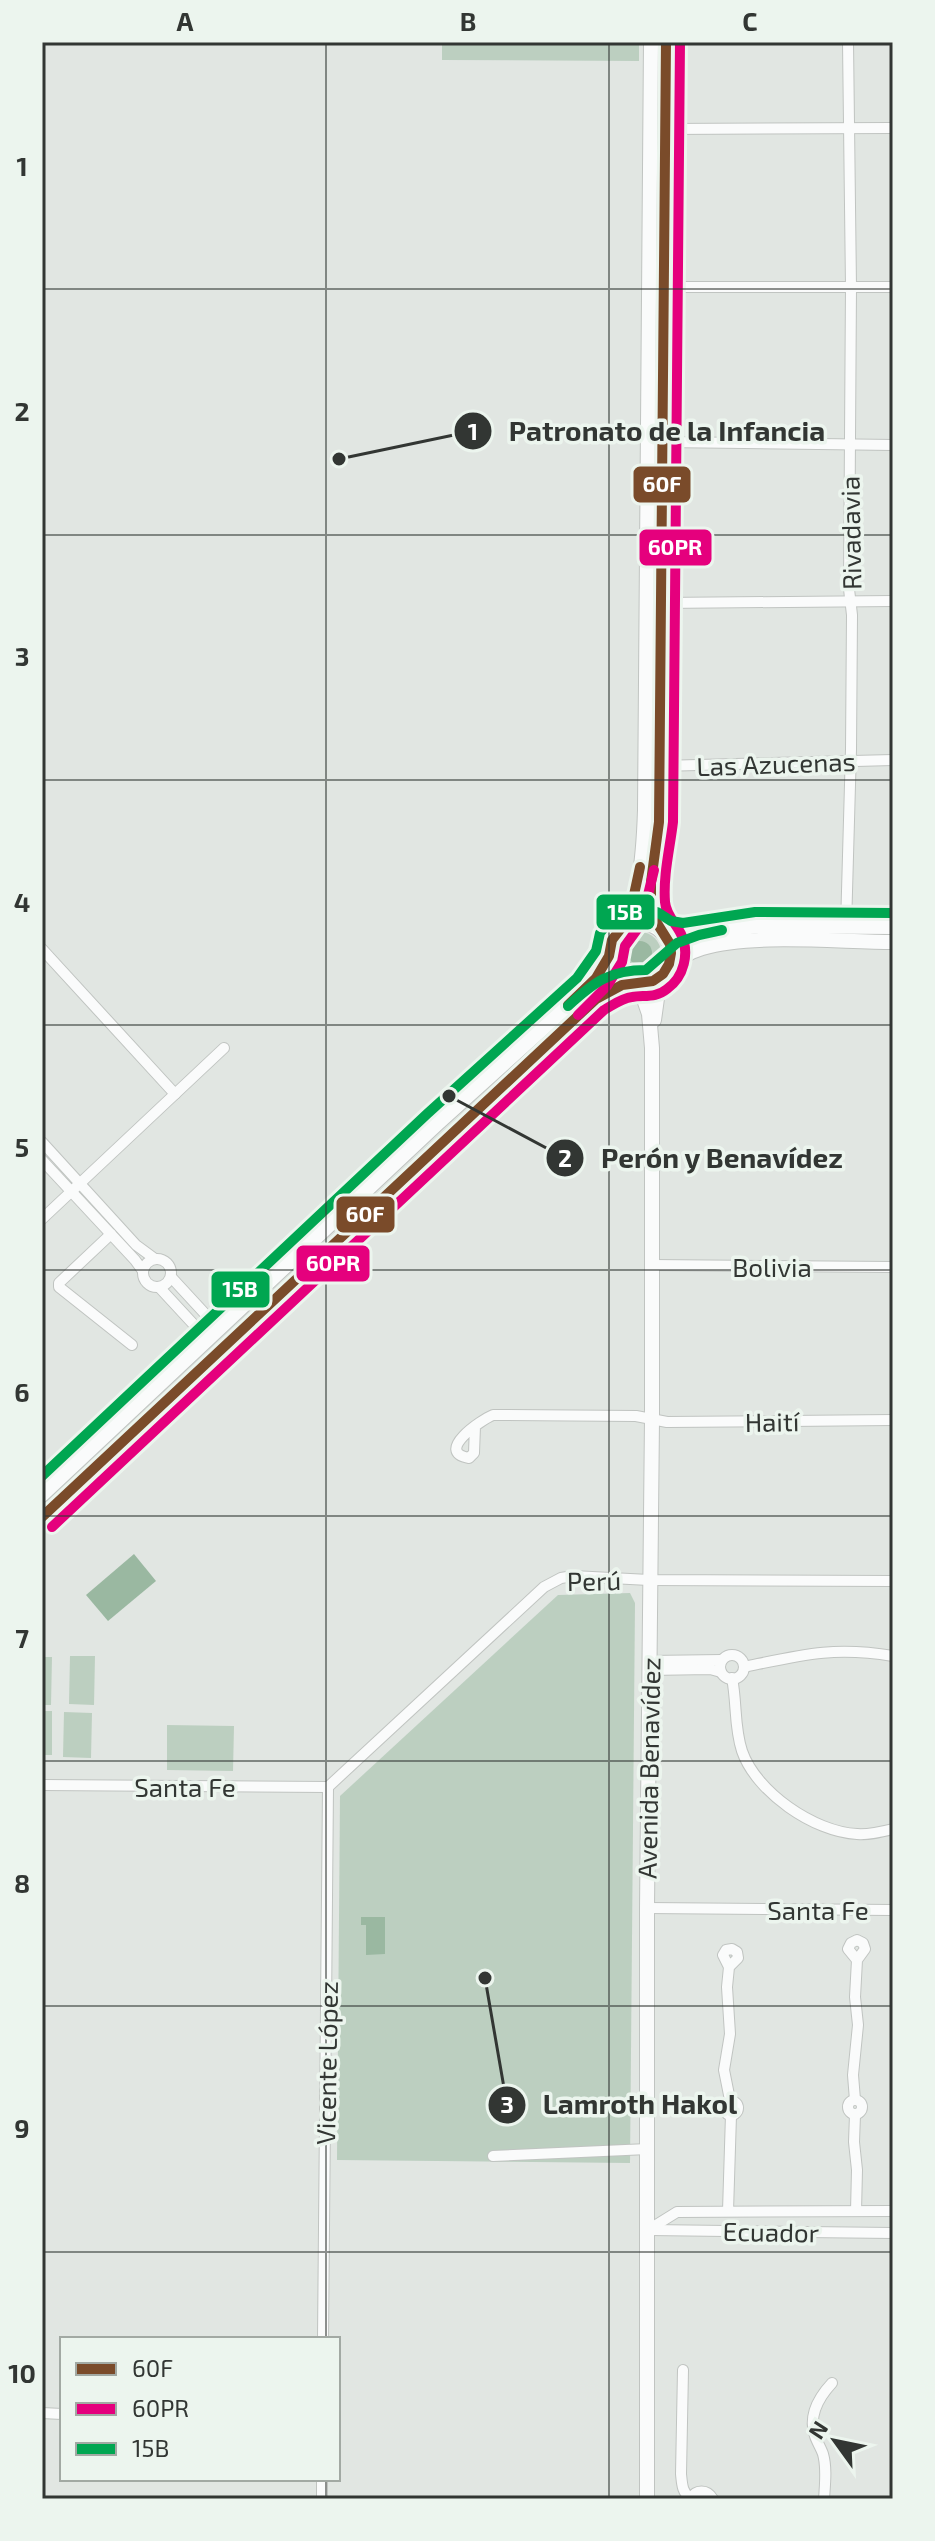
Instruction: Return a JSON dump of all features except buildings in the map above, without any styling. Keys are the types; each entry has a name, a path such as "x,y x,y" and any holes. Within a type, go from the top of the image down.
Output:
{"main road":[{"path":"651,42 663,442 659,822 651,903 655,921 672,950 667,970"},
{"path":"42,1495 437,1124 588,987 609,956 612,940 633,907 644,841 666,42"},
{"path":"623,927 643,922 683,937 756,926 893,927"},
{"path":"42,1517 596,999 634,984 653,982 680,958 700,949 766,941 893,942"},
{"path":"609,956 615,972 634,984"},
{"name":"Avenida Benavídez","path":"647,2499 652,1036 658,991 667,970"},
{"name":"Avenida Benavídez","path":"634,984 649,1014 652,1036"}],"street":[{"name":"Rivadavia","path":"846,927 851,601 848,42"},
{"path":"666,129 893,128"},
{"path":"657,286 893,287"},
{"path":"663,442 893,445"},
{"path":"662,603 893,601"},
{"name":"Las Azucenas","path":"660,766 893,760"},
{"path":"42,949 175,1094"},
{"path":"42,1219 224,1048"},
{"path":"42,1142 136,1245 168,1264 171,1277 219,1329"},
{"path":"42,1160 135,1260 148,1284 166,1285 171,1277"},
{"path":"111,1234 59,1283 59,1287 132,1345"},
{"path":"143,1271 147,1263 155,1259"},
{"name":"Bolivia","path":"651,1265 893,1267"},
{"path":"159,1287 208,1340"},
{"name":"Haití","path":"475,1426 493,1415 636,1416 667,1422 893,1420"},
{"name":"Perú","path":"328,1787 554,1580 573,1576 649,1580 893,1581"},
{"path":"744,1667 821,1651 893,1656"},
{"path":"728,1656 735,1656 742,1660 744,1667 739,1676 732,1678 726,1677 722,1666 728,1656"},
{"path":"649,1666 722,1666"},
{"path":"732,1678 743,1754 752,1770 781,1802 805,1818 840,1831 865,1834 893,1829"},
{"name":"Santa Fe","path":"42,1785 328,1787"},
{"name":"Vicente López","path":"323,2337 328,1787"},
{"name":"Santa Fe","path":"647,1908 893,1910"},
{"path":"856,2211 855,2115 863,2107 855,2100 853,2075 858,2025 857,1960"},
{"path":"728,2211 731,2115 738,2107 735,2101 730,2100 724,2070 730,2034 729,1967"},
{"path":"493,2156 648,2149"},
{"path":"648,2230 677,2212 893,2211"},
{"name":"Ecuador","path":"648,2230 893,2233"},
{"path":"683,2370 682,2486 690,2498 696,2492 705,2491 713,2499"},
{"path":"824,2499 826,2469 813,2432 813,2420 816,2405 832,2383"}],"shaded area":[{"path":"442,42 639,42 639,61 442,60"},
{"path":"640,932 655,938 661,953 655,968 640,974 625,968 619,953 625,938"},
{"path":"640,941 649,944 652,953 649,962 640,965 631,962 628,953 631,944"},
{"path":"134,1554 156,1581 108,1621 86,1595"},
{"path":"630,1593 635,1603 630,2163 337,2160 340,1796 558,1595"},
{"path":"70,1656 95,1656 94,1705 69,1704"},
{"path":"42,1657 52,1657 51,1705 42,1705"},
{"path":"42,1711 52,1711 52,1755 42,1755"},
{"path":"64,1712 92,1713 91,1758 63,1757"},
{"path":"167,1725 234,1726 233,1771 167,1770"},
{"path":"361,1917 385,1917 385,1954 366,1955 366,1925 361,1925"}],"transit line":[{"name":"60F","path":"42,1517 596,999 622,985 653,981 663,974 669,964 670,944 655,920 651,906 659,822 666,42"},
{"name":"60PR","path":"52,1527 604,1010 625,999 663,992 678,978 684,964 684,941 665,902 673,822 680,42"},
{"name":"60F","path":"568,1005 596,978 609,956 612,940 629,918 640,867"},
{"name":"60PR","path":"578,1015 607,986 622,962 625,946 641,924 654,870"},
{"name":"15B","path":"42,1476 427,1114 577,978 596,951 600,933 618,914 640,908 683,923 755,912 893,913"},
{"name":"15B","path":"568,1006 603,979 622,972 646,970 677,943 722,930"}],"place":[{"name":"Patronato de la Infancia","path":"339,459"},
{"name":"Perón y Benavídez","path":"449,1096"},
{"name":"Lamroth Hakol","path":"485,1978"}]}
